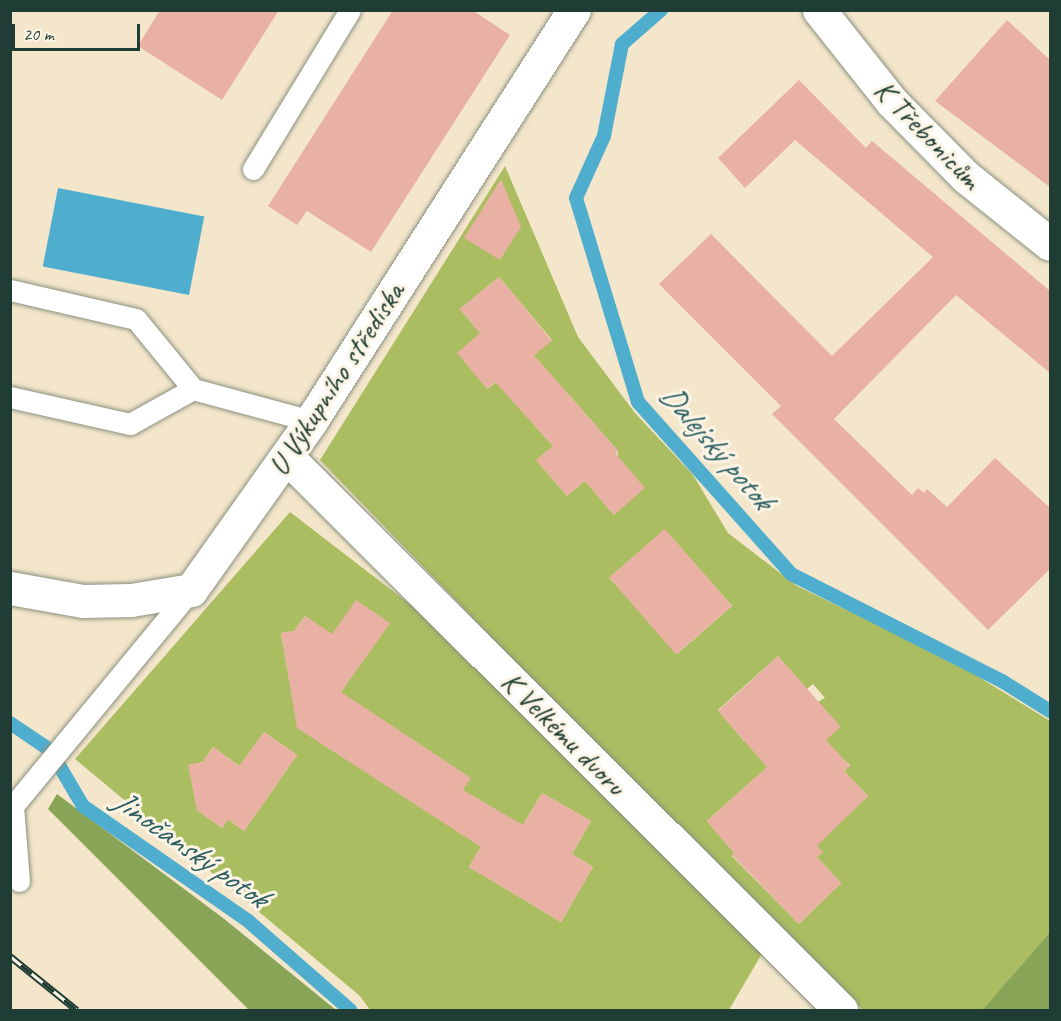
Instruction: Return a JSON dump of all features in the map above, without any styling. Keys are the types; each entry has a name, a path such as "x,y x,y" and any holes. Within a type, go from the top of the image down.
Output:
{"street":[{"name":"U Výkupního střediska","path":"190,590 312,421 574,10"},
{"name":"K Třebonicům","path":"819,10 891,101 966,177 1050,244"},
{"name":"K Velkému dvoru","path":"287,457 841,1011"},
{"path":"10,588 83,601 131,600 190,590"}],"lane":[{"path":"254,169 350,10"},
{"path":"10,290 136,319 194,389 312,421"},
{"path":"10,397 130,424 194,389"},
{"path":"19,881 13,806 190,590"}],"green space":[{"path":"505,166 578,337 635,413 693,475 728,533 797,586 956,663 1050,721 1050,932 982,1010 863,1010 715,868 320,460","holes":["499,277 552,340 487,389 480,333 460,309","569,395 618,451 614,515 585,481 567,496 537,461 553,446 534,425","665,530 732,606 677,654 656,631 661,626 609,578","778,656 807,689 813,684 825,698 744,741 718,710","843,759 850,765 844,771 868,796 847,816 806,835 817,857 841,883 799,924 732,856 734,853 707,821 755,778 783,811"]},
{"path":"290,512 420,612 764,950 729,1010 370,1010 360,996 75,759","holes":["305,616 338,639 389,623 336,699 314,696 289,679 281,633 294,631","264,732 297,755 244,831 228,819 222,828 197,810 189,765 203,762 213,747 246,771 256,755 251,750","542,793 591,821 572,854 593,867 561,922 469,867 501,813 523,825"]},
{"path":"57,794 223,918 336,1010 249,1010 48,809"},
{"path":"1050,932 1050,1010 982,1010"}],"water":[{"path":"58,188 204,216 189,295 43,267"}],"building":[{"path":"160,10 279,10 222,100 138,46"},
{"path":"393,10 472,10 510,35 371,252 307,211 297,225 268,206"},
{"path":"1007,20 1050,60 1050,187 935,101"},
{"path":"799,80 866,148 872,141 1050,291 1050,373 956,295 834,419 912,495 918,488 924,493 927,489 947,507 995,458 1050,508 1050,569 988,630 772,414 781,406 659,284 711,234 832,356 933,257 795,140 745,188 718,158"},
{"path":"501,179 521,227 500,260 464,238"},
{"path":"499,277 552,341 534,355 618,451 616,454 645,488 614,515 585,481 567,496 536,460 553,446 495,382 487,389 457,353 480,333 460,309"},
{"path":"665,529 732,606 676,655 609,578"},
{"path":"356,600 390,623 341,692 471,778 463,790 523,825 542,793 591,821 572,854 593,867 561,922 469,867 481,847 297,728 281,633 294,631 305,616 332,634"},
{"path":"778,656 841,727 826,740 850,766 844,771 868,796 817,846 823,852 817,857 841,883 799,924 732,855 734,853 707,821 767,767 718,711"},
{"path":"264,732 297,755 244,831 228,819 222,828 197,810 188,765 203,762 213,747 239,766"}],"waterway":[{"name":"Dalejský potok","path":"661,10 622,44 604,136 576,198 638,402 791,574 1002,681 1050,711"},
{"name":"Jinočanský potok","path":"10,723 50,750 83,806 247,920 350,1010"}],"railway":[{"path":"10,956 77,1010"}]}
